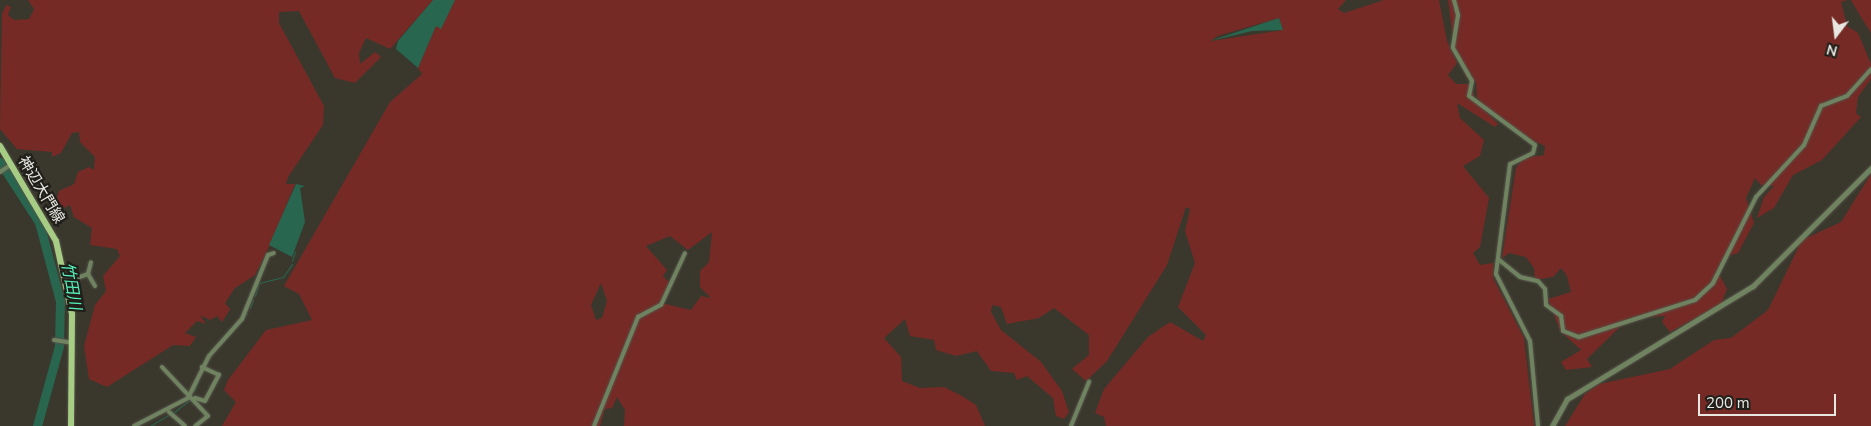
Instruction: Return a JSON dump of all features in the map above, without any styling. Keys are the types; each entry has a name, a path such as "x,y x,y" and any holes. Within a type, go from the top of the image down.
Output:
{"main road":[{"name":"神辺大門線","path":"0,146 52,231 66,282 70,343 71,426"}],"street":[{"path":"1454,0 1458,15 1453,48 1472,81 1469,96 1535,145 1533,153 1520,156 1510,164 1497,279 1530,341 1538,426"},
{"path":"1498,259 1520,277 1538,281 1545,289 1546,304 1561,316 1564,331 1579,337 1695,300 1713,283 1756,197 1804,145 1821,106 1847,96 1871,70"},
{"path":"0,172 10,165"},
{"path":"1552,426 1567,399 1752,286 1871,168"},
{"path":"134,426 169,412 190,395 202,367 240,322 268,256 274,253"},
{"path":"594,426 638,317 661,305 685,253"},
{"path":"91,262 88,274 95,286"},
{"path":"66,282 88,274"},
{"path":"55,340 70,343"},
{"path":"162,367 190,395 205,401 219,375 202,367"},
{"path":"1071,426 1089,382"},
{"path":"195,398 208,416 195,426"},
{"path":"169,412 185,426"}],"shaded area":[{"path":"28,0 433,0 390,49 366,38 359,53 360,64 375,52 381,57 355,83 335,78 299,11 279,12 279,23 324,106 323,125 288,177 286,184 295,184 267,251 255,275 235,288 225,303 230,309 222,322 217,316 210,320 200,315 206,324 197,321 185,333 196,337 190,346 173,345 107,387 89,379 84,346 95,305 106,291 103,276 120,256 117,249 90,245 92,228 74,217 70,205 60,210 56,201 59,191 74,184 78,172 89,167 94,170 95,157 80,142 79,132 72,133 61,153 52,157 52,152 17,149 0,129 2,14 6,5 11,7 8,15 14,20 29,19 34,9"},
{"path":"433,0 455,0 441,29 436,26 418,68 396,49 398,41"},
{"path":"455,0 1346,0 1338,9 1344,13 1384,0 1439,0 1447,41 1457,63 1448,75 1456,84 1471,84 1476,102 1498,124 1495,127 1457,103 1460,118 1484,140 1480,156 1463,166 1489,198 1480,247 1473,253 1480,265 1493,263 1493,278 1524,338 1534,426 1106,426 1104,417 1095,413 1104,389 1148,337 1170,322 1203,341 1206,335 1178,307 1195,263 1185,231 1190,209 1186,207 1167,265 1107,361 1086,381 1072,369 1089,355 1089,335 1054,308 1039,318 1007,324 1001,307 992,305 991,312 1001,330 1041,362 1062,391 1069,412 1064,419 1056,416 1053,398 1027,376 1017,380 1014,373 991,371 977,351 956,356 936,350 934,340 910,336 905,319 884,338 901,357 902,381 920,388 944,387 962,396 976,405 985,426 624,426 625,410 617,397 612,408 605,409 600,426 222,426 236,402 224,390 228,380 266,330 312,320 299,294 284,286 390,102 422,74 418,68 436,26 441,28","holes":["1279,18 1283,30 1211,41 1217,36","712,232 709,262 700,271 700,287 711,298 701,296 691,310 661,303 669,282 663,276 667,270 646,246 670,236 688,250","601,283 607,301 602,318 596,320 591,305"]},
{"path":"1448,0 1847,0 1841,2 1847,26 1858,33 1871,64 1871,79 1858,97 1856,113 1861,117 1822,160 1793,175 1774,208 1757,218 1764,197 1774,186 1761,185 1755,178 1746,198 1754,223 1738,253 1725,257 1719,274 1727,289 1721,304 1670,332 1662,322 1665,316 1629,318 1587,359 1592,367 1566,370 1561,362 1581,350 1560,331 1548,299 1571,292 1567,276 1561,268 1553,277 1535,280 1534,268 1526,257 1509,253 1502,258 1516,168 1524,158 1544,155 1545,146 1519,135 1489,112 1477,97 1476,82 1466,77 1454,45"},
{"path":"1851,0 1871,0 1871,33 1859,14"},
{"path":"1279,18 1283,30 1252,31 1210,41"},
{"path":"1871,174 1871,426 1565,426 1585,394 1599,384 1670,369 1714,340 1731,338 1768,310 1802,240 1841,222"},
{"path":"296,184 305,186 300,188 305,222 292,257 269,245"}],"waterway":[{"name":"竹田川","path":"0,162 39,222 60,301 59,346 37,426"},
{"path":"292,261 295,251"},
{"path":"255,296 259,283 283,277 292,264"},
{"path":"250,308 253,300"},
{"path":"237,327 247,313"},
{"path":"194,391 198,382"},
{"path":"174,412 190,400"},
{"path":"150,426 168,415"}]}
